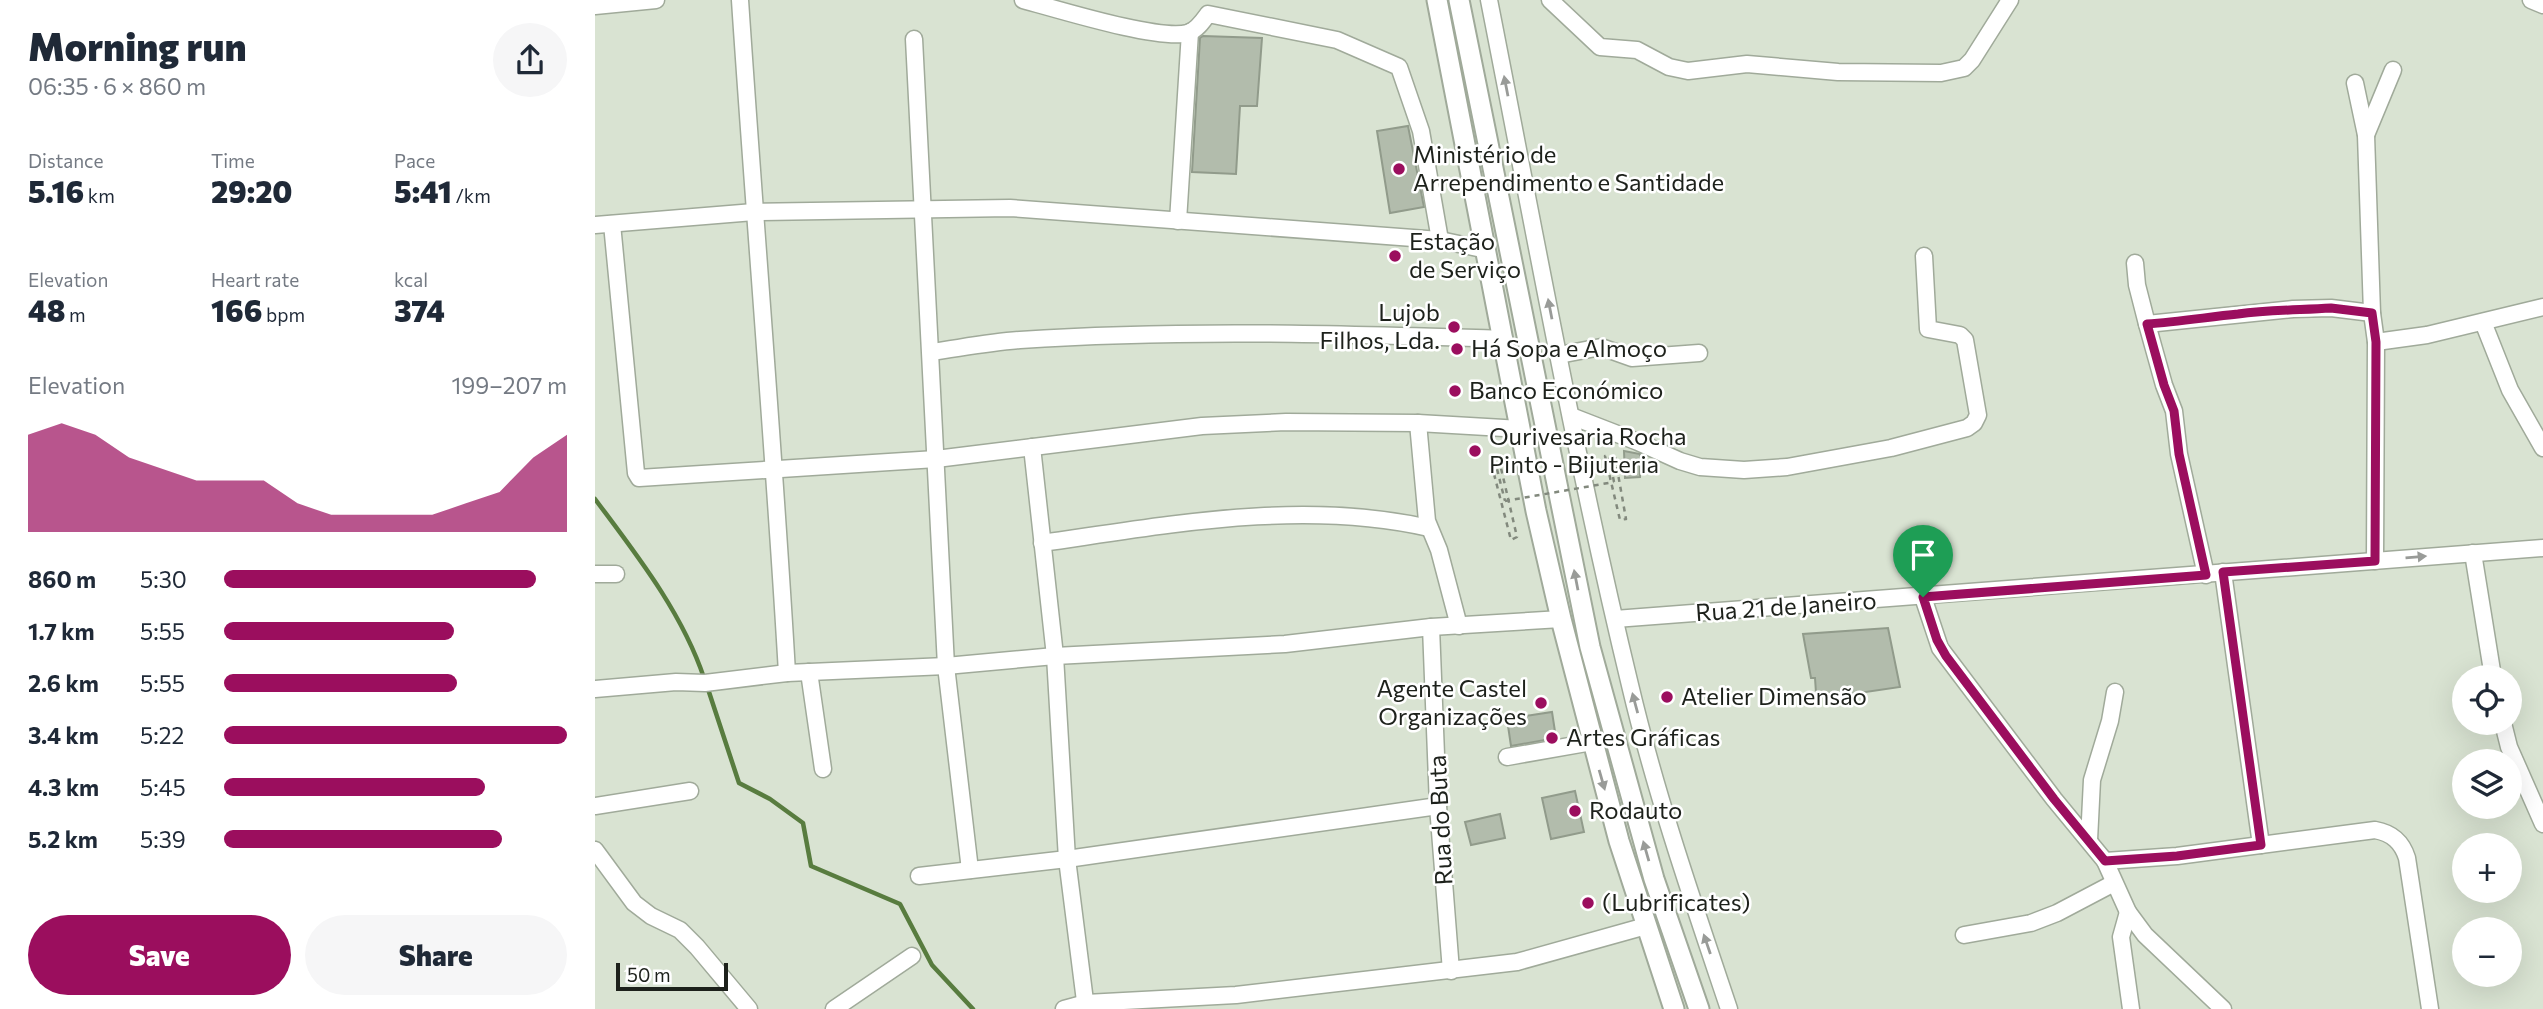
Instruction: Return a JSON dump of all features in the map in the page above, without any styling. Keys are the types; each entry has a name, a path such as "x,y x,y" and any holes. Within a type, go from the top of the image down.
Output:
{"main road":[{"path":"1437,0 1537,510 1561,619 1619,841 1674,1009"},
{"path":"1459,0 1590,647 1654,879 1699,1009"}],"street":[{"path":"595,6 656,0"},
{"path":"740,0 775,471 787,673"},
{"path":"1024,0 1149,31 1174,34 1190,32 1201,24 1205,7 1337,40 1399,67 1421,131 1440,240"},
{"path":"1489,0 1571,416 1615,619 1650,758 1690,894 1729,1009"},
{"path":"1550,0 1600,47 1637,50 1677,70 1747,64 1838,72 1941,73 1964,68 1972,60 2010,0"},
{"path":"2531,0 2543,5"},
{"path":"1178,221 1190,32"},
{"path":"914,39 946,666 969,870"},
{"path":"2367,135 2393,70"},
{"path":"2355,83 2367,135 2372,313 2376,342 2375,561"},
{"path":"595,225 754,212 1010,208 1440,240 1487,250"},
{"path":"612,223 636,472 639,478 936,459 1202,426 1286,422 1418,423 1521,429"},
{"path":"1571,416 1680,461 1700,467 1744,470 1787,467 1891,448 1967,428 1974,424 1977,415 1965,340 1960,335 1928,329 1924,256"},
{"path":"2135,264 2137,285 2147,324 2174,411 2179,454 2206,575"},
{"path":"2376,342 2402,340 2543,307"},
{"path":"2147,324 2293,309 2331,308 2372,313"},
{"path":"2483,322 2499,368 2536,423 2543,448"},
{"path":"931,352 1017,340 1202,333 1286,332 1504,339"},
{"path":"1559,355 1601,347 1632,358 1699,354"},
{"path":"1418,423 1429,528 1439,550 1459,626"},
{"path":"1032,447 1055,656 1067,859 1086,1006"},
{"path":"1042,543 1203,522 1276,516 1368,518 1429,528"},
{"name":"Rua 21 de Janeiro","path":"1615,619 2543,548"},
{"path":"2473,552 2491,665"},
{"path":"2223,572 2261,845"},
{"path":"595,574 616,574"},
{"path":"1923,597 1937,640 1946,656 2054,799 2105,861 2129,912 2144,935 2223,1009"},
{"path":"595,689 676,682 705,683 787,673 946,666 1055,656 1285,644 1431,627 1561,619"},
{"name":"Rua do Buta","path":"1431,627 1437,806 1451,971"},
{"path":"809,672 823,769"},
{"path":"2089,840 2092,780 2110,721 2115,692"},
{"path":"2506,735 2509,747 2536,788 2543,824"},
{"path":"1507,757 1592,742"},
{"path":"595,806 690,791"},
{"path":"919,876 1067,859 1437,806"},
{"path":"2105,861 2177,856 2383,831 2399,841 2407,858 2430,1009"},
{"path":"595,849 634,903 651,916 680,930 749,1009"},
{"path":"1964,935 2031,923 2057,913 2115,883"},
{"path":"2129,912 2121,937 2131,1009"},
{"path":"1064,1009 1236,995 1517,962 1646,926"},
{"path":"834,1009 912,956"}],"path":[{"path":"1494,474 1511,540 1517,537 1501,468 1497,469 1505,501 1614,482 1609,456 1605,456 1620,520 1626,519 1615,457"}],"building":[{"path":"1200,38 1262,38 1257,106 1240,106 1236,174 1192,172"},
{"path":"1408,126 1424,207 1390,213 1377,131"},
{"path":"1624,451 1640,454 1640,477 1625,478"},
{"path":"1888,628 1900,687 1852,694 1816,693 1815,678 1811,678 1803,634"},
{"path":"1552,712 1556,738 1511,746 1507,719"},
{"path":"1575,791 1584,832 1551,839 1542,798"},
{"path":"1500,814 1505,838 1471,845 1465,822"}],"waterway":[{"path":"595,499 642,562 671,607 704,678"},
{"path":"707,686 739,783 770,799 803,823 811,866 900,904 932,965 973,1009"}],"place":[{"name":"Ministério de Arrependimento e Santidade","path":"1399,169"},
{"name":"Estação de Serviço","path":"1395,256"},
{"name":"Lujob Filhos, Lda.","path":"1454,327"},
{"name":"Há Sopa e Almoço","path":"1457,349"},
{"name":"Banco Económico","path":"1455,391"},
{"name":"Ourivesaria Rocha Pinto - Bijuteria","path":"1475,451"},
{"name":"Atelier Dimensão","path":"1667,697"},
{"name":"Agente Castel Organizações","path":"1541,703"},
{"name":"Artes Gráficas","path":"1552,738"},
{"name":"Rodauto","path":"1575,811"},
{"name":"(Lubrificates)","path":"1588,903"}],"route":[{"path":"2331,308 2372,313 2376,342 2375,561 2223,572 2261,845 2177,856 2105,861 2054,799 1946,656 1937,640 1923,597 2206,575 2179,454 2174,411 2147,324 2293,309 2331,308"}]}
